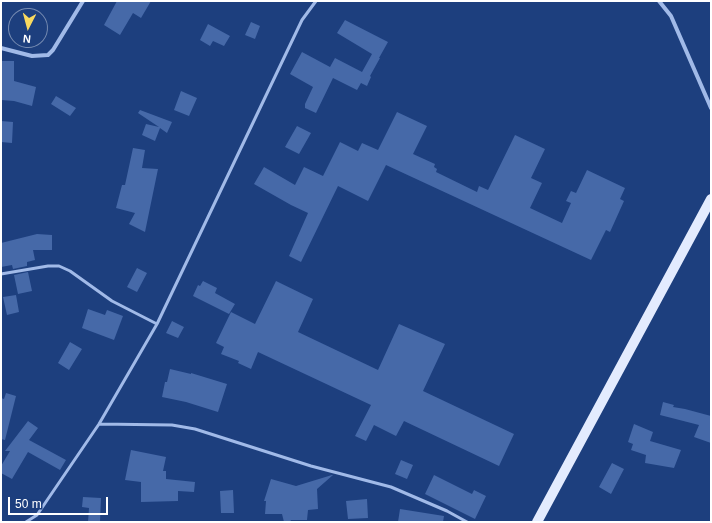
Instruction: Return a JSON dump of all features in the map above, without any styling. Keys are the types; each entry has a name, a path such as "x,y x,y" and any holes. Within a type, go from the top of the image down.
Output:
{"main road":[{"path":"537,522 711,199"}],"street":[{"path":"1,48 32,56 48,55 53,50 84,1"},
{"path":"659,1 671,16 711,108"}],"lane":[{"path":"26,522 37,515 98,424 158,324 302,20 316,1"},
{"path":"1,274 48,266 59,266 70,271 112,301 158,324"},
{"path":"98,424 172,425 195,429 311,466 391,487 447,511 467,522"}],"building":[{"path":"117,1 151,1 141,18 133,13 120,35 104,25"},
{"path":"345,20 388,42 370,76 371,77 367,86 361,83 357,90 333,78 316,113 305,108 305,104 313,87 290,74 302,52 330,67 335,58 362,72 372,54 337,33"},
{"path":"251,22 260,26 255,39 245,35"},
{"path":"208,24 230,36 224,46 213,41 210,46 200,40"},
{"path":"1,61 14,61 14,81 36,87 32,106 14,101 1,100"},
{"path":"181,91 197,98 189,116 174,110"},
{"path":"56,96 76,108 70,116 51,104"},
{"path":"140,110 172,122 167,133 160,128 155,141 142,135 146,124 159,127 138,113"},
{"path":"397,112 427,126 413,154 435,164 434,167 437,169 436,172 477,192 479,186 488,190 515,135 545,149 531,178 542,183 530,208 562,223 571,203 566,201 571,191 576,193 587,170 625,188 620,199 624,201 610,232 606,230 591,260 386,165 368,201 338,186 301,262 289,256 308,213 254,184 264,167 295,185 304,167 323,176 340,142 358,151 362,143 378,150"},
{"path":"1,121 13,122 12,143 1,142"},
{"path":"297,126 311,133 299,154 285,147"},
{"path":"133,148 145,150 142,168 158,169 145,232 129,224 135,213 116,208 122,185 125,185"},
{"path":"37,234 52,235 52,250 33,250 35,260 27,262 27,266 13,269 12,265 1,267 1,243"},
{"path":"137,268 147,273 137,292 127,287"},
{"path":"28,272 32,291 18,294 14,275"},
{"path":"203,281 217,288 215,293 235,304 229,314 193,296 198,285 200,286"},
{"path":"276,281 313,299 298,332 378,370 399,324 445,344 423,391 514,434 499,466 404,421 396,436 374,425 366,441 355,436 371,405 258,352 251,369 238,363 239,361 221,354 224,347 216,343 231,312 255,324"},
{"path":"16,295 19,312 7,315 3,297"},
{"path":"88,309 105,315 107,310 123,316 114,340 82,328"},
{"path":"172,321 184,327 178,338 166,333"},
{"path":"70,342 82,349 69,370 58,363"},
{"path":"170,369 191,373 227,384 218,412 186,402 162,397 165,382 167,382"},
{"path":"6,393 16,396 5,440 1,439 1,398 4,399"},
{"path":"663,402 674,405 673,407 711,416 711,443 694,437 699,425 660,415"},
{"path":"28,421 38,428 29,440 66,460 60,470 28,452 12,479 1,473 1,466 10,451 5,451"},
{"path":"634,424 653,432 650,441 681,450 674,468 645,463 646,455 631,450 633,444 628,442"},
{"path":"131,450 166,457 163,471 166,471 166,479 195,482 194,492 178,491 178,501 141,502 141,482 125,480"},
{"path":"401,460 413,465 407,479 395,474"},
{"path":"612,463 624,469 611,494 599,487"},
{"path":"333,475 317,489 318,509 308,510 307,520 291,520 290,522 284,522 282,514 265,514 266,501 264,501 271,479 296,486"},
{"path":"434,475 472,494 474,490 486,496 475,519 425,494"},
{"path":"233,490 234,513 221,513 220,491"},
{"path":"83,497 101,498 100,522 88,522 89,508 82,507"},
{"path":"367,499 368,518 348,519 346,501"},
{"path":"400,509 444,516 443,522 398,522"}]}
